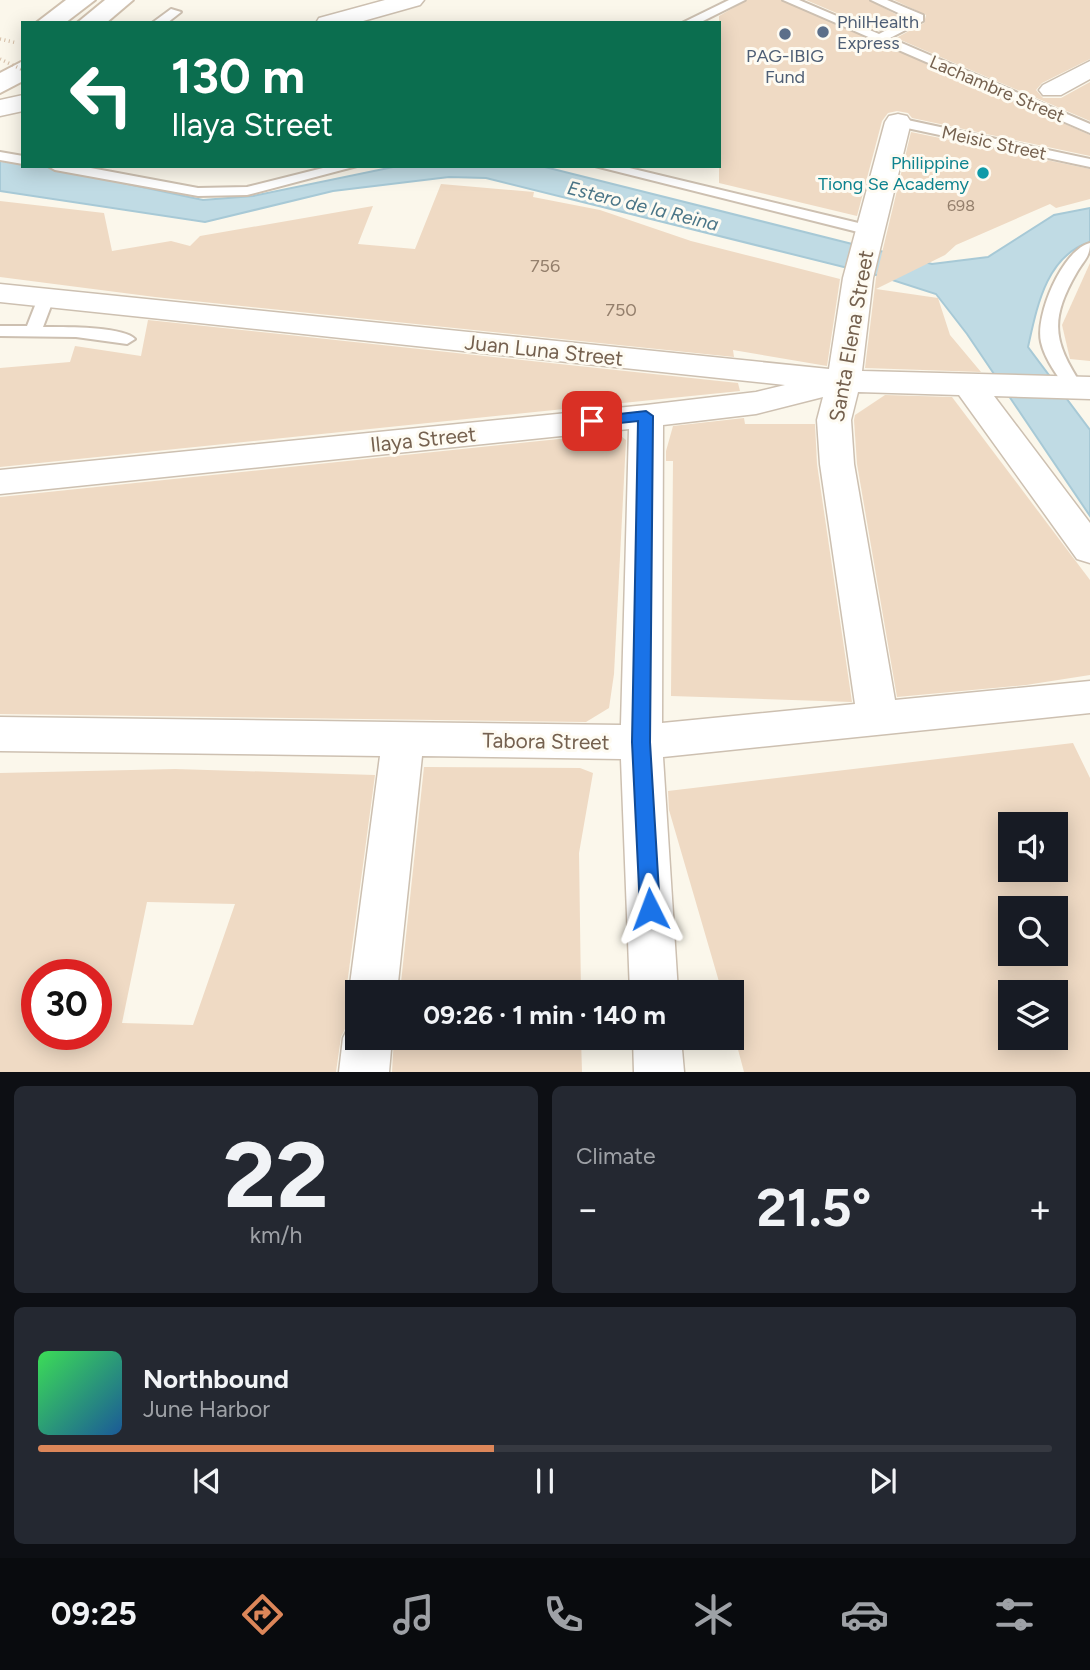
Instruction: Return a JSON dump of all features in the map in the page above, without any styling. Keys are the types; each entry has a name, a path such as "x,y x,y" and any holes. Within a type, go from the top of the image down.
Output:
{"main road":[{"path":"51,21 83,0"},
{"path":"92,21 121,0"},
{"path":"0,85 21,71"}],"street":[{"path":"335,21 412,0"},
{"path":"1052,90 1090,69"},
{"path":"0,108 21,103"},
{"name":"Santa Elena Street","path":"877,719 837,464 834,420 845,381 858,278 898,122"},
{"name":"Juan Luna Street","path":"0,293 845,381 1080,392"},
{"name":"Ilaya Street","path":"0,482 646,416 756,402 845,381"},
{"path":"973,387 1090,550"},
{"path":"646,416 641,742 653,980"},
{"name":"Tabora Street","path":"0,734 641,742 877,719 1088,703"},
{"path":"374,980 402,739"},
{"path":"363,1072 366,1050"},
{"path":"658,1050 659,1072"}],"lane":[{"path":"692,21 739,0"},
{"name":"Lachambre Street","path":"789,0 1090,129"},
{"path":"877,0 919,18 879,39"},
{"path":"161,21 175,12"},
{"name":"Meisic Street","path":"898,122 1090,163"},
{"path":"0,156 21,160"},
{"path":"66,168 198,192 247,191 342,168"},
{"path":"610,168 869,235"},
{"path":"1080,392 1050,347 1048,324 1073,261 1090,248"},
{"path":"33,331 46,298"},
{"path":"0,331 76,332 127,340"}],"path":[{"path":"0,39 17,43"},
{"path":"0,59 21,69"}],"water":[{"name":"Estero de la Reina","path":"0,157 21,162 21,168 52,168 203,200 253,196 388,168 549,168 932,264 988,257 1054,215 1090,208 1090,242 1075,249 1053,271 1040,300 1028,347 1090,430 1090,516 967,334 936,294 880,276 486,178 449,177 333,191 205,222 0,191"}],"building":[{"path":"747,0 781,0 1090,135 1090,156 912,118 908,113 897,111 888,113 882,121 857,216 719,183 719,16"},
{"path":"806,0 869,0 903,18 879,31"},
{"path":"894,0 1090,0 1090,59 1042,83 1036,90 1043,98 1061,98 1090,82 1090,121 896,38 924,23 926,15"},
{"path":"911,132 1090,169 1090,199 1056,208 1050,204 956,245 945,255 876,289 938,298 950,335 981,372 865,368 876,278"},
{"path":"441,184 534,192 533,197 600,210 691,241 840,279 827,366 733,350 734,357 155,297 0,277 0,201 104,213 112,251 171,241 190,246 200,236 373,206 358,244 415,249"},
{"path":"1090,263 1090,361 1070,359 1062,325"},
{"path":"148,320 738,383 740,391 0,467 0,368 70,362 75,346 141,356"},
{"path":"885,395 952,397 1090,580 1090,675 1026,685 897,697 857,464 854,420 855,415"},
{"path":"744,418 745,424 815,424 817,464 852,702 671,696 673,461 666,461 666,451 673,426"},
{"path":"617,433 626,440 614,674 609,708 586,722 0,714 0,497"},
{"path":"1073,743 1090,778 1090,1072 744,1072 738,1050 744,1050 744,980 719,980 669,810 668,791"},
{"path":"424,767 580,768 593,773 579,853 581,980 401,980"},
{"path":"175,769 375,775 348,980 345,980 345,1029 341,1037 336,1072 0,1072 0,773","holes":["147,902 235,904 193,1025 122,1023"]},
{"path":"393,1050 581,1050 582,1072 392,1072"}],"place":[{"name":"PhilHealth Express","path":"823,32"},
{"name":"PAG-IBIG Fund","path":"785,34"},
{"name":"Philippine Tiong Se Academy","path":"983,173"}],"route":[{"path":"592,421 646,416 641,742 650,909"}]}
